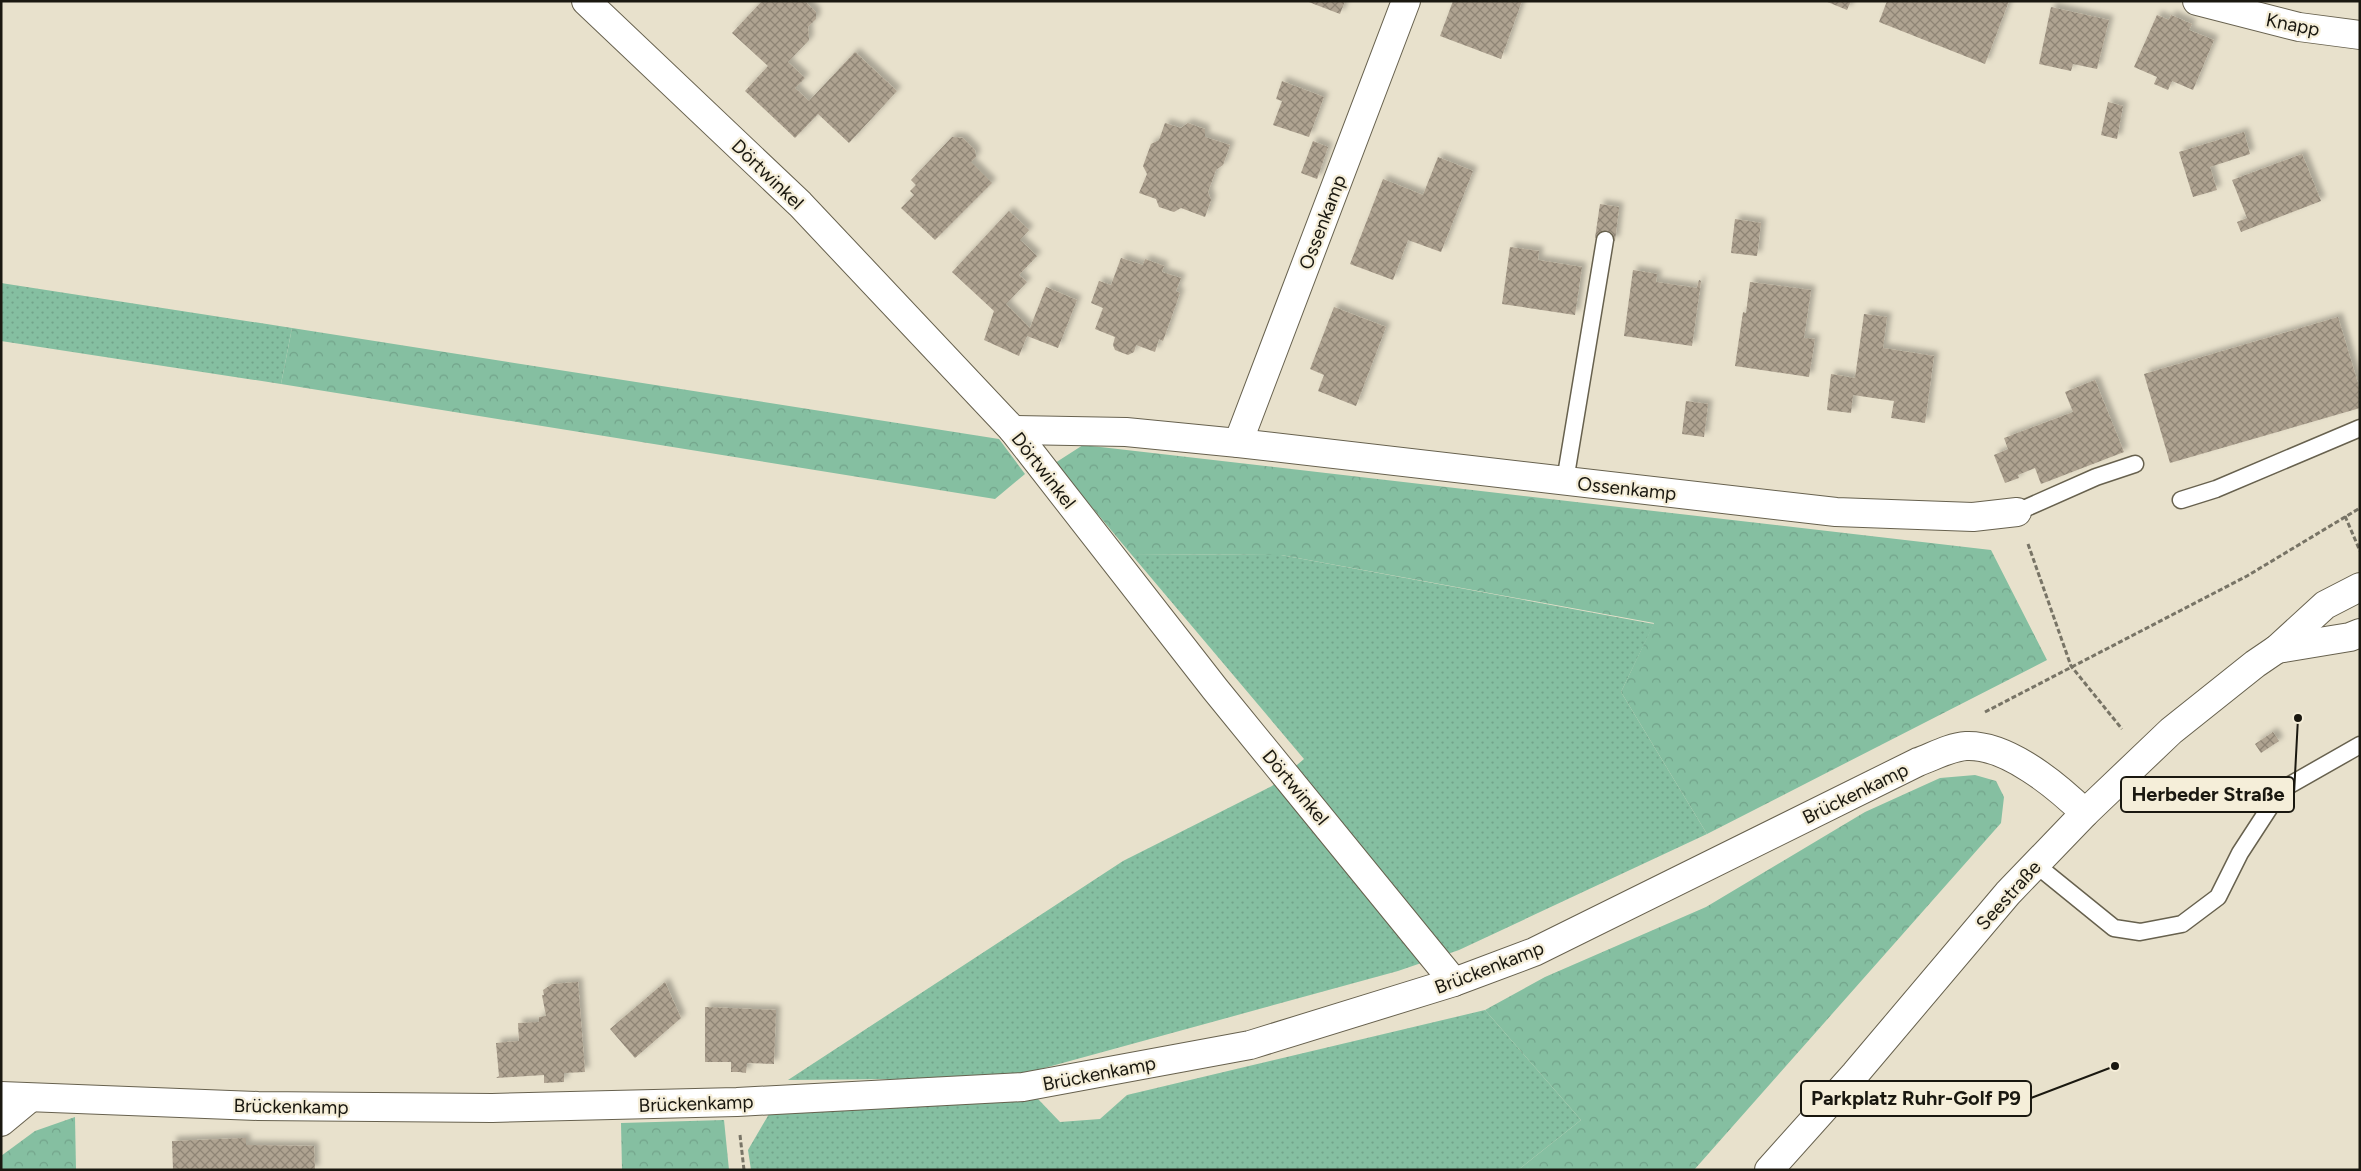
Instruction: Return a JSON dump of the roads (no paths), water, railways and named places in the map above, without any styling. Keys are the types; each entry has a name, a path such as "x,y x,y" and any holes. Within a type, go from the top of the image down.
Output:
{"street":[{"name":"Dörtwinkel","path":"586,1 800,204 1013,430 1215,689 1454,982"},
{"name":"Ossenkamp","path":"1238,443 1406,1"},
{"name":"Knapp","path":"2197,1 2299,27 2360,35"},
{"name":"Ossenkamp","path":"1013,430 1126,432 1238,443 1836,512 1974,518 2017,512"},
{"name":"Seestraße","path":"1769,1170 2035,864 2085,813 2146,754 2254,664 2276,649 2324,605 2360,587"},
{"name":"Seestraße","path":"2276,649 2350,637 2360,633"},
{"name":"Brückenkamp","path":"1,1096 258,1106 492,1108 737,1102 1023,1087 1250,1044 1454,982 1534,952 1918,762 1963,746 1980,746 2002,753 2056,785 2085,813"},
{"path":"1,1122 30,1098"}],"lane":[{"path":"1565,481 1605,240"},
{"path":"2181,500 2216,488 2360,428"},
{"path":"2017,512 2096,478 2135,464"},
{"path":"2035,864 2114,928 2140,932 2182,924 2218,897 2240,853 2281,790 2360,745"}],"place":[{"name":"Herbeder Straße","path":"2298,718"},
{"name":"Parkplatz Ruhr-Golf P9","path":"2115,1066"}]}
